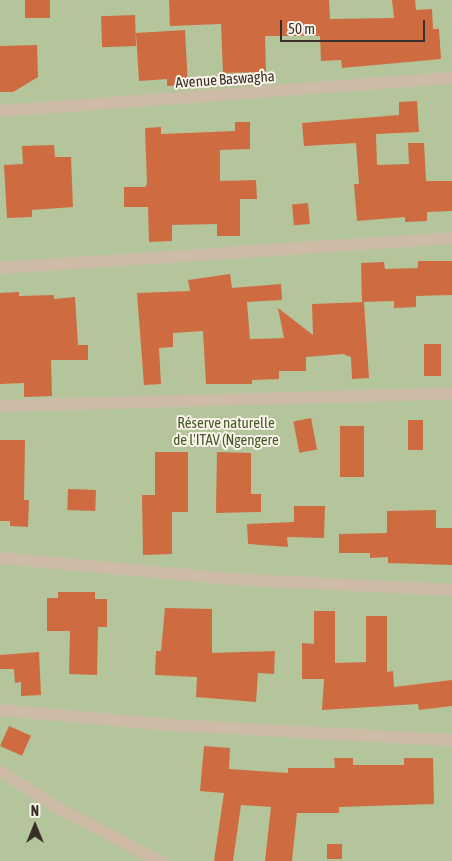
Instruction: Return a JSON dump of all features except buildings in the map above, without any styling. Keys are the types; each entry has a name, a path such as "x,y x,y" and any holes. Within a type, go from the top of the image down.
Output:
{"street":[{"name":"Avenue Baswagha","path":"0,112 452,78"},
{"path":"0,268 452,238"},
{"path":"0,406 452,393"},
{"path":"0,558 229,579 452,590"},
{"path":"0,710 171,725 452,740"},
{"path":"0,771 64,812 161,861"}],"green space":[{"name":"Réserve naturelle de l'ITAV (Ngengere","path":"0,0 452,0 452,861 0,861"}]}
